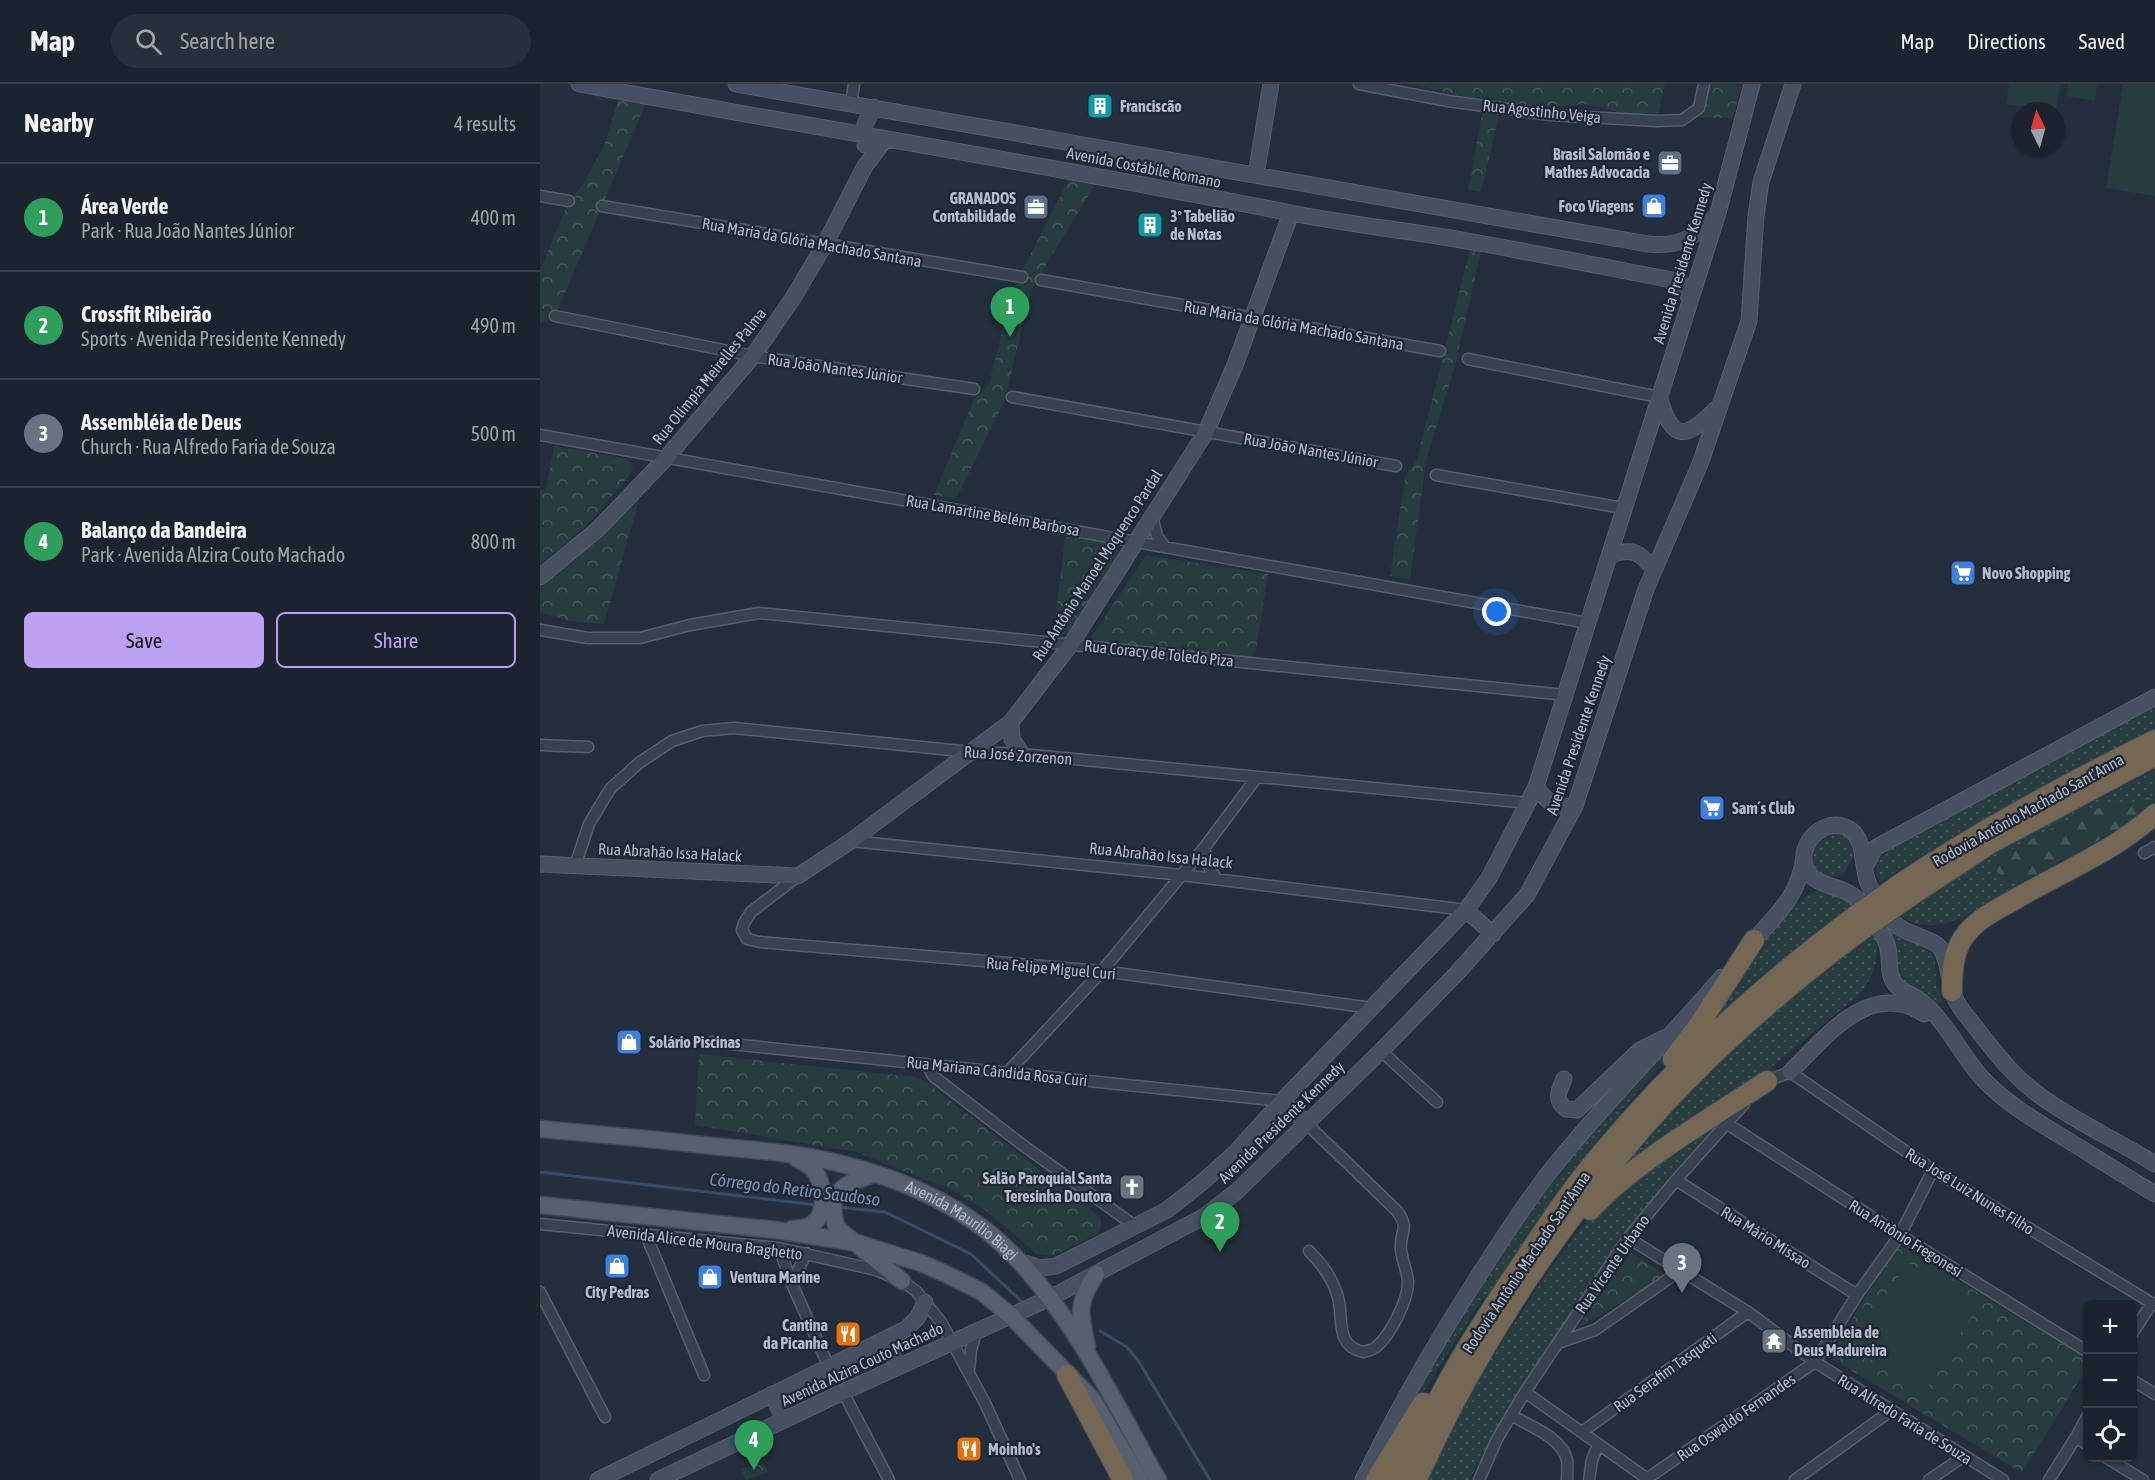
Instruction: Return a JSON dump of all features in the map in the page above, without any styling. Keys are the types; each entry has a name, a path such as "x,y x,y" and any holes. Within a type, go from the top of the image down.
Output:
{"highway":[{"name":"Rodovia Antônio Machado Sant'Anna","path":"1416,1480 1510,1294 1549,1223 1595,1161 1656,1091 1705,1042 1769,984 1906,890 1988,828 2096,769 2155,740"},
{"name":"Rodovia Antônio Machado Sant'Anna","path":"1906,890 2155,756"},
{"path":"1952,991 1952,969 1958,947 1974,926 1987,915 2117,844 2155,814"},
{"name":"Rodovia Antônio Machado Sant'Anna","path":"1398,1480 1456,1366 1610,1168 1677,1092 1747,1022 1818,962 1857,924"},
{"path":"1595,1161 1684,1045 1754,940"},
{"path":"1376,1480 1467,1336 1607,1192 1651,1159 1767,1081"},
{"path":"1067,1375 1123,1480"}],"main road":[{"name":"Avenida Costábile Romano","path":"579,84 613,87 885,140 1087,174 1291,213 1472,242 1677,281 1686,288 1690,302"},
{"name":"Avenida Costábile Romano","path":"736,84 1667,246 1702,230 1718,213"},
{"path":"1256,176 1271,84"},
{"name":"Avenida Presidente Kennedy","path":"1019,1261 1040,1268 1056,1266 1167,1210 1205,1180 1237,1151 1282,1101 1466,910 1489,878 1536,787 1718,213 1752,84"},
{"name":"Avenida Presidente Kennedy","path":"1050,1298 1205,1216 1236,1192 1381,1051 1457,973 1527,895 1575,806 1653,568 1700,464 1749,321 1756,216 1761,182 1793,85"},
{"name":"Rua Olímpia Meirelles Palma","path":"865,166 867,118 874,107"},
{"name":"Rua Olímpia Meirelles Palma","path":"540,577 598,529 667,457 753,356 793,298 825,244 865,166 885,140"},
{"path":"1087,174 1092,146"},
{"name":"Rua Antônio Manoel Moquenco Pardal","path":"798,876 851,841 1011,722 1071,644 1206,432 1291,213"},
{"path":"1472,242 1480,215"},
{"path":"1659,397 1668,423 1678,430 1688,431 1697,428 1718,407"},
{"path":"1610,555 1624,551 1633,552 1642,556 1653,568"},
{"path":"1865,867 1875,848 2155,697"},
{"path":"1011,722 1012,739 1022,754"},
{"path":"1536,787 1550,802 1562,808 1575,806"},
{"path":"1363,1480 1388,1428 1418,1375 1525,1204 1580,1134 1672,1034 1793,895 1802,872 1810,838 1823,827 1840,825 1872,837 1914,828"},
{"path":"1852,831 1862,850 1869,886 1895,923 1907,932 1935,943 1941,948 1946,959 1956,1002 2005,1065 2026,1086 2048,1102 2155,1164"},
{"path":"1805,855 1804,864 1812,876 1824,884 1847,891 1859,901 1887,943 1894,984 1925,1004 1984,1080 2011,1103 2155,1194"},
{"name":"Rua Abrahão Issa Halack","path":"540,864 798,876"},
{"path":"1466,910 1493,933"},
{"path":"1790,1072 1843,1021 1863,1008 1875,1005 1905,1004 1912,1006 1944,1027"},
{"path":"1564,1078 1558,1095 1559,1102 1566,1109 1577,1110 1640,1050 1672,1034"},
{"path":"1282,1101 1306,1123"},
{"name":"Avenida Maurílio Biagi","path":"540,1129 786,1154 837,1162 922,1192 959,1211 1019,1261 1050,1298 1091,1362 1158,1480"},
{"path":"1237,1151 1252,1157 1256,1172"},
{"path":"2128,1178 2139,1170 2140,1164 2136,1152"},
{"path":"786,1154 812,1168 819,1178 826,1217 902,1281"},
{"path":"776,1230 805,1228 826,1217 839,1189 848,1183 874,1174"},
{"path":"540,1205 776,1230 857,1243 921,1263 946,1274 982,1292 1011,1316 1093,1400 1140,1480"},
{"path":"1091,1362 1080,1317 1085,1291 1096,1274"},
{"name":"Avenida Alzira Couto Machado","path":"658,1480 898,1366 1050,1298"},
{"name":"Avenida Alzira Couto Machado","path":"598,1480 906,1329 912,1324 925,1302"},
{"path":"885,1340 898,1366"},
{"path":"772,1394 784,1420"}],"street":[{"path":"851,104 854,84"},
{"name":"Rua Agostinho Veiga","path":"1359,84 1448,101 1551,115 1657,121 1682,120 1699,108 1704,84"},
{"path":"540,196 569,201"},
{"name":"Rua Maria da Glória Machado Santana","path":"602,206 1022,277"},
{"name":"Rua Maria da Glória Machado Santana","path":"1041,280 1440,351"},
{"name":"Rua João Nantes Júnior","path":"555,316 753,356 974,389"},
{"path":"1468,359 1659,397"},
{"name":"Rua João Nantes Júnior","path":"1012,397 1396,466"},
{"name":"Rua Lamartine Belém Barbosa","path":"540,435 1588,623"},
{"path":"1436,475 1623,508"},
{"path":"1152,516 1157,536 1165,547"},
{"name":"Rua Coracy de Toledo Piza","path":"540,630 588,638 640,638 690,625 759,613 1564,694"},
{"name":"Rua José Zorzenon","path":"575,866 589,824 610,789 639,763 672,741 702,731 734,728 1528,803"},
{"path":"540,745 588,747"},
{"path":"1008,1072 1102,971 1204,848 1257,777"},
{"name":"Rua Abrahão Issa Halack","path":"851,841 1182,875 1466,910"},
{"path":"2144,853 2155,847"},
{"path":"1204,848 1210,870 1217,879"},
{"name":"Rua Antônio Manoel Moquenco Pardal","path":"744,923 751,912 798,876"},
{"name":"Rua Felipe Miguel Curi","path":"744,923 743,935 747,939 760,942 1102,971 1372,1008"},
{"name":"Rua Mariana Cândida Rosa Curi","path":"712,1042 1282,1101"},
{"path":"1381,1051 1437,1102"},
{"path":"927,1064 933,1076 1024,1146 1136,1226"},
{"path":"1767,1081 1790,1072"},
{"name":"Rua José Luiz Nunes Filho","path":"1790,1072 1933,1170 2153,1304"},
{"name":"Rua Vicente Urbano","path":"1479,1480 1497,1439 1525,1392 1628,1238 1726,1123 1767,1081"},
{"path":"1306,1123 1404,1221 1405,1228 1400,1247 1408,1283 1404,1302 1390,1330 1375,1347 1363,1353 1349,1347 1344,1339 1338,1296 1326,1270 1309,1251"},
{"name":"Rua Antônio Fregonesi","path":"1726,1123 2083,1349"},
{"name":"Rua Oswaldo Fernandes","path":"1649,1479 1815,1362 1857,1294 1900,1235 1933,1170"},
{"name":"Rua Mário Missao","path":"1676,1180 1857,1294"},
{"name":"Avenida Alice de Moura Braghetto","path":"540,1224 779,1248 876,1270 902,1281"},
{"path":"646,1235 704,1375"},
{"name":"Rua Alfredo Faria de Souza","path":"1628,1238 1748,1312 1815,1362 2003,1480"},
{"path":"779,1248 792,1284 829,1367"},
{"path":"792,1284 806,1253"},
{"path":"1558,1343 1595,1330 1681,1270"},
{"path":"902,1281 916,1291 941,1322 1020,1480"},
{"path":"540,1292 605,1417"},
{"path":"2137,1328 2153,1304"},
{"name":"Rua Serafim Tasqueti","path":"1582,1432 1748,1312"},
{"path":"969,1374 971,1350 976,1332"},
{"path":"2137,1383 2155,1394"},
{"path":"843,1392 889,1480"},
{"path":"1525,1392 1649,1479"},
{"path":"1795,1480 1892,1410"},
{"path":"1511,1415 1548,1436 1559,1446 1567,1459 1568,1480"},
{"path":"2049,1480 2083,1424"},
{"path":"2076,1437 2083,1442"},
{"path":"1590,1480 1592,1460 1598,1444"},
{"path":"1929,1480 1964,1456"},
{"path":"2114,1462 2143,1480"}],"green space":[{"path":"1411,84 1665,84 1657,121 1586,104 1522,110"},
{"path":"1711,84 1742,84 1733,118 1693,117 1703,106"},
{"path":"2009,84 2060,84 2057,102 2011,102 2011,105 2006,104"},
{"path":"2068,84 2097,84 2095,101 2066,96"},
{"path":"2123,84 2155,84 2155,196 2106,188"},
{"path":"619,97 646,103 555,316 540,324 540,271 569,201 582,186 604,146"},
{"path":"1483,109 1500,111 1481,192 1468,190"},
{"path":"1071,175 1097,181 1031,290 1005,400 956,499 934,495 974,399 989,384 1013,289"},
{"path":"1470,250 1481,252 1455,365 1426,461 1410,579 1390,576 1405,477 1417,459"},
{"path":"554,446 627,459 633,467 629,476 587,525 540,565 540,491 546,489"},
{"path":"642,489 604,624 568,621 540,612 540,577"},
{"path":"1066,528 1115,537 1119,555 1073,629 1067,634 1054,632"},
{"path":"1146,555 1268,574 1254,662 1084,648"},
{"path":"2155,706 2155,728 2016,801 1947,840 1880,882 1876,875 1877,861 1890,849"},
{"path":"2155,770 2155,801 2148,798 2132,806 2104,805 2006,880 2021,883 1978,909 1947,923 1932,925 1916,923 1901,916 1964,873 2020,839"},
{"path":"2148,797 2155,803 2139,818 2021,883 2004,877 1992,865 1996,858 2086,810 2094,811 2104,805 2131,806"},
{"path":"1832,831 1848,840 1852,847 1853,857 1845,871 1827,876 1811,866 1810,844"},
{"path":"1822,889 1856,901 1754,983 1710,1025 1744,969 1774,928 1806,897"},
{"path":"1890,929 1931,952 1935,962 1937,988 1943,1001 1935,1006 1901,983 1885,933"},
{"path":"1875,933 1877,952 1874,969 1867,984 1855,998 1768,1070 1612,1181 1648,1137 1728,1052 1795,993"},
{"path":"1712,992 1670,1055 1622,1110 1621,1116 1545,1212 1489,1295 1485,1294 1400,1429 1398,1427 1437,1354 1544,1188"},
{"path":"699,1054 914,1077 925,1081 1101,1218 1101,1228 1098,1234 1052,1256 1037,1254 984,1209 950,1189 856,1152 695,1125"},
{"path":"1729,1114 1677,1169 1623,1237 1515,1396 1469,1480 1425,1480 1489,1359 1547,1273 1590,1217 1605,1201"},
{"path":"1898,1244 2083,1357 2083,1374 2022,1473 1829,1357"},
{"path":"1631,1253 1666,1275 1576,1330"},
{"path":"1907,1262 1978,1305 1924,1392 1853,1349"},
{"path":"762,1460 768,1472 746,1480 740,1469"}],"waterway":[{"name":"Córrego do Retiro Saudoso","path":"540,1172 817,1205"},
{"name":"Córrego do Retiro Saudoso","path":"838,1207 885,1212 971,1254 1021,1301"},
{"name":"Córrego do Retiro Saudoso","path":"1100,1331 1127,1347 1139,1362 1210,1480"}],"place":[{"name":"Franciscão","path":"1100,106"},
{"name":"Brasil Salomão e Mathes Advocacia","path":"1670,163"},
{"name":"Foco Viagens","path":"1654,206"},
{"name":"GRANADOS Contabilidade","path":"1036,207"},
{"name":"3º Tabelião de Notas","path":"1150,225"},
{"name":"Área Verde","path":"1010,337"},
{"name":"Novo Shopping","path":"1963,573"},
{"name":"Sam´s Club","path":"1712,808"},
{"name":"Solário Piscinas","path":"629,1042"},
{"name":"Salão Paroquial Santa Teresinha Doutora","path":"1132,1187"},
{"name":"Crossfit Ribeirão","path":"1220,1252"},
{"name":"City Pedras","path":"617,1266"},
{"name":"Ventura Marine","path":"710,1277"},
{"name":"Assembléia de Deus","path":"1682,1293"},
{"name":"Cantina da Picanha","path":"848,1334"},
{"name":"Assembleia de Deus Madureira","path":"1774,1341"},
{"name":"Moinho's","path":"969,1449"},
{"name":"Balanço da Bandeira","path":"754,1470"}]}
